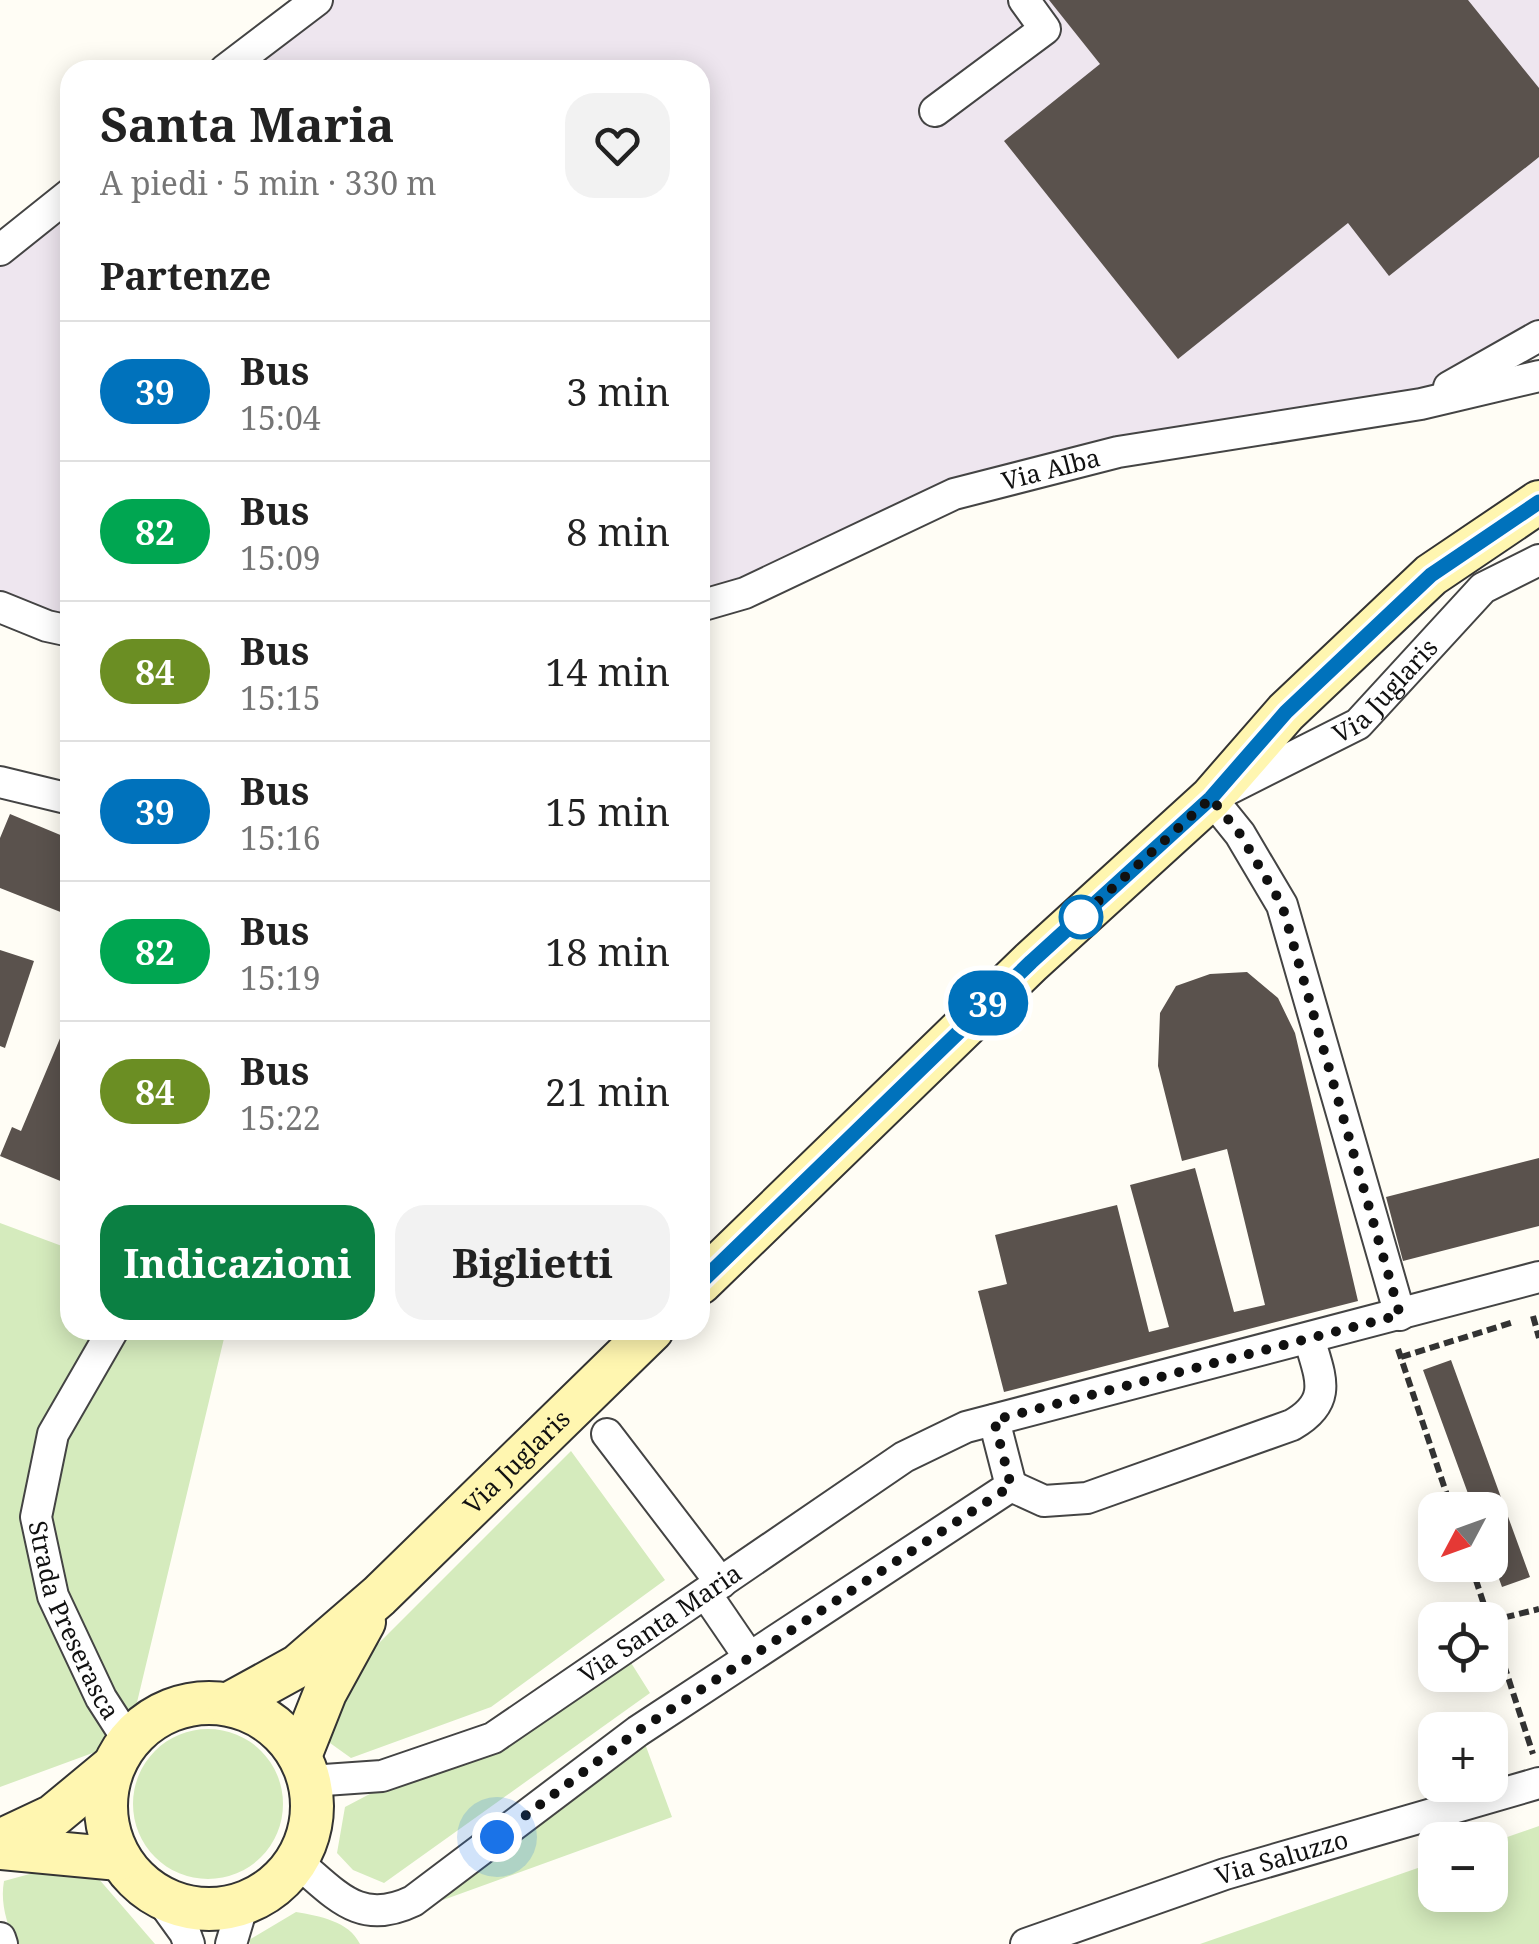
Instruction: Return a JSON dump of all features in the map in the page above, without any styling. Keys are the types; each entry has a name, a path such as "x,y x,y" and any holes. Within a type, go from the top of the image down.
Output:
{"street":[{"path":"238,60 317,0"},
{"path":"935,110 1045,28 1024,0"},
{"path":"0,250 60,202"},
{"name":"Via Alba","path":"1421,404 1539,336"},
{"name":"Via Alba","path":"710,603 746,593 954,494 1118,452 1421,404 1539,376"},
{"name":"Via Juglaris","path":"710,1273 1017,975 1211,798 1286,712 1431,575 1539,502"},
{"name":"Via Juglaris","path":"1211,798 1358,724 1483,588 1539,560"},
{"path":"710,616 746,593"},
{"path":"0,608 60,629"},
{"path":"0,782 60,797"},
{"path":"1211,798 1240,834 1282,905 1394,1317"},
{"name":"Via Santa Maria","path":"305,1769 382,1776 494,1738 904,1457 966,1427 1539,1278"},
{"path":"1011,1486 1044,1501 1087,1498 1292,1426 1317,1405 1322,1386 1309,1338"},
{"name":"Strada Preserasca","path":"107,1340 53,1434 36,1518 53,1596 101,1698 119,1754"},
{"name":"Via Juglaris","path":"229,1704 298,1666 379,1596 642,1340"},
{"path":"994,1420 1011,1486"},
{"path":"607,1434 714,1588 749,1656"},
{"path":"296,1861 358,1910 392,1911 413,1901 638,1731 1011,1486"},
{"name":"Via Juglaris","path":"305,1769 325,1693 379,1596"},
{"path":"0,1845 53,1816 119,1754 146,1722 166,1710 193,1703 229,1704 256,1713 280,1730 305,1769 313,1808 308,1837 296,1861 237,1924 214,1910 186,1907 159,1897"},
{"path":"119,1754 105,1798 108,1833 119,1859 135,1879 159,1897 186,1933 189,1944"},
{"name":"Via Saluzzo","path":"1026,1944 1225,1874 1539,1783"},
{"path":"0,1845 119,1859"}],"path":[{"path":"1401,1357 1536,1315 1539,1338"},
{"path":"1394,1317 1401,1357 1446,1492"},
{"path":"1508,1616 1539,1608"},
{"path":"1508,1676 1539,1772"}],"shaded area":[{"path":"317,0 1539,0 1539,336 1421,404 954,494 710,602 710,60 238,60"},
{"path":"60,202 60,628 0,607 0,250"}],"green space":[{"path":"0,1223 60,1245 60,1340 224,1340 128,1740 0,1787"},
{"path":"571,1451 665,1580 491,1707 351,1758 323,1738 336,1686"},
{"path":"628,1658 650,1693 384,1883 353,1870 337,1853 345,1807"},
{"path":"208,1729 237,1735 261,1751 277,1775 283,1804 277,1833 261,1857 237,1873 208,1879 179,1873 155,1857 139,1833 133,1804 139,1775 155,1751 179,1735"},
{"path":"644,1741 672,1817 443,1900 444,1884"},
{"path":"1539,1826 1539,1944 1200,1944 1418,1868 1418,1912 1508,1912 1508,1837"},
{"path":"70,1863 98,1878 155,1944 15,1944 4,1905 4,1881"},
{"path":"296,1912 341,1925 360,1944 250,1944 249,1940"}],"building":[{"path":"1049,0 1468,0 1539,88 1539,157 1389,276 1348,223 1178,359 1004,141 1100,64"},
{"path":"10,814 60,835 60,912 0,888 0,838"},
{"path":"0,950 34,961 5,1048 0,1046"},
{"path":"1247,972 1278,998 1295,1033 1358,1301 1004,1392 978,1291 1007,1284 995,1235 1117,1205 1149,1332 1169,1327 1130,1185 1195,1168 1234,1312 1265,1305 1227,1149 1182,1161 1158,1066 1160,1013 1176,986 1210,974"},
{"path":"60,1038 60,1181 0,1156 12,1127 21,1131"},
{"path":"1539,1158 1539,1226 1403,1261 1386,1197"},
{"path":"1451,1360 1499,1492 1467,1492 1423,1370"},
{"path":"1508,1517 1530,1577 1502,1587 1500,1582 1508,1582"}],"bus line":[{"name":"39","path":"710,1273 1031,962 1211,798 1286,712 1431,575 1539,502"}],"route":[{"path":"497,1837 638,1731 1011,1486 994,1420 1400,1315 1282,905 1240,834 1211,798 1081,917"}]}
